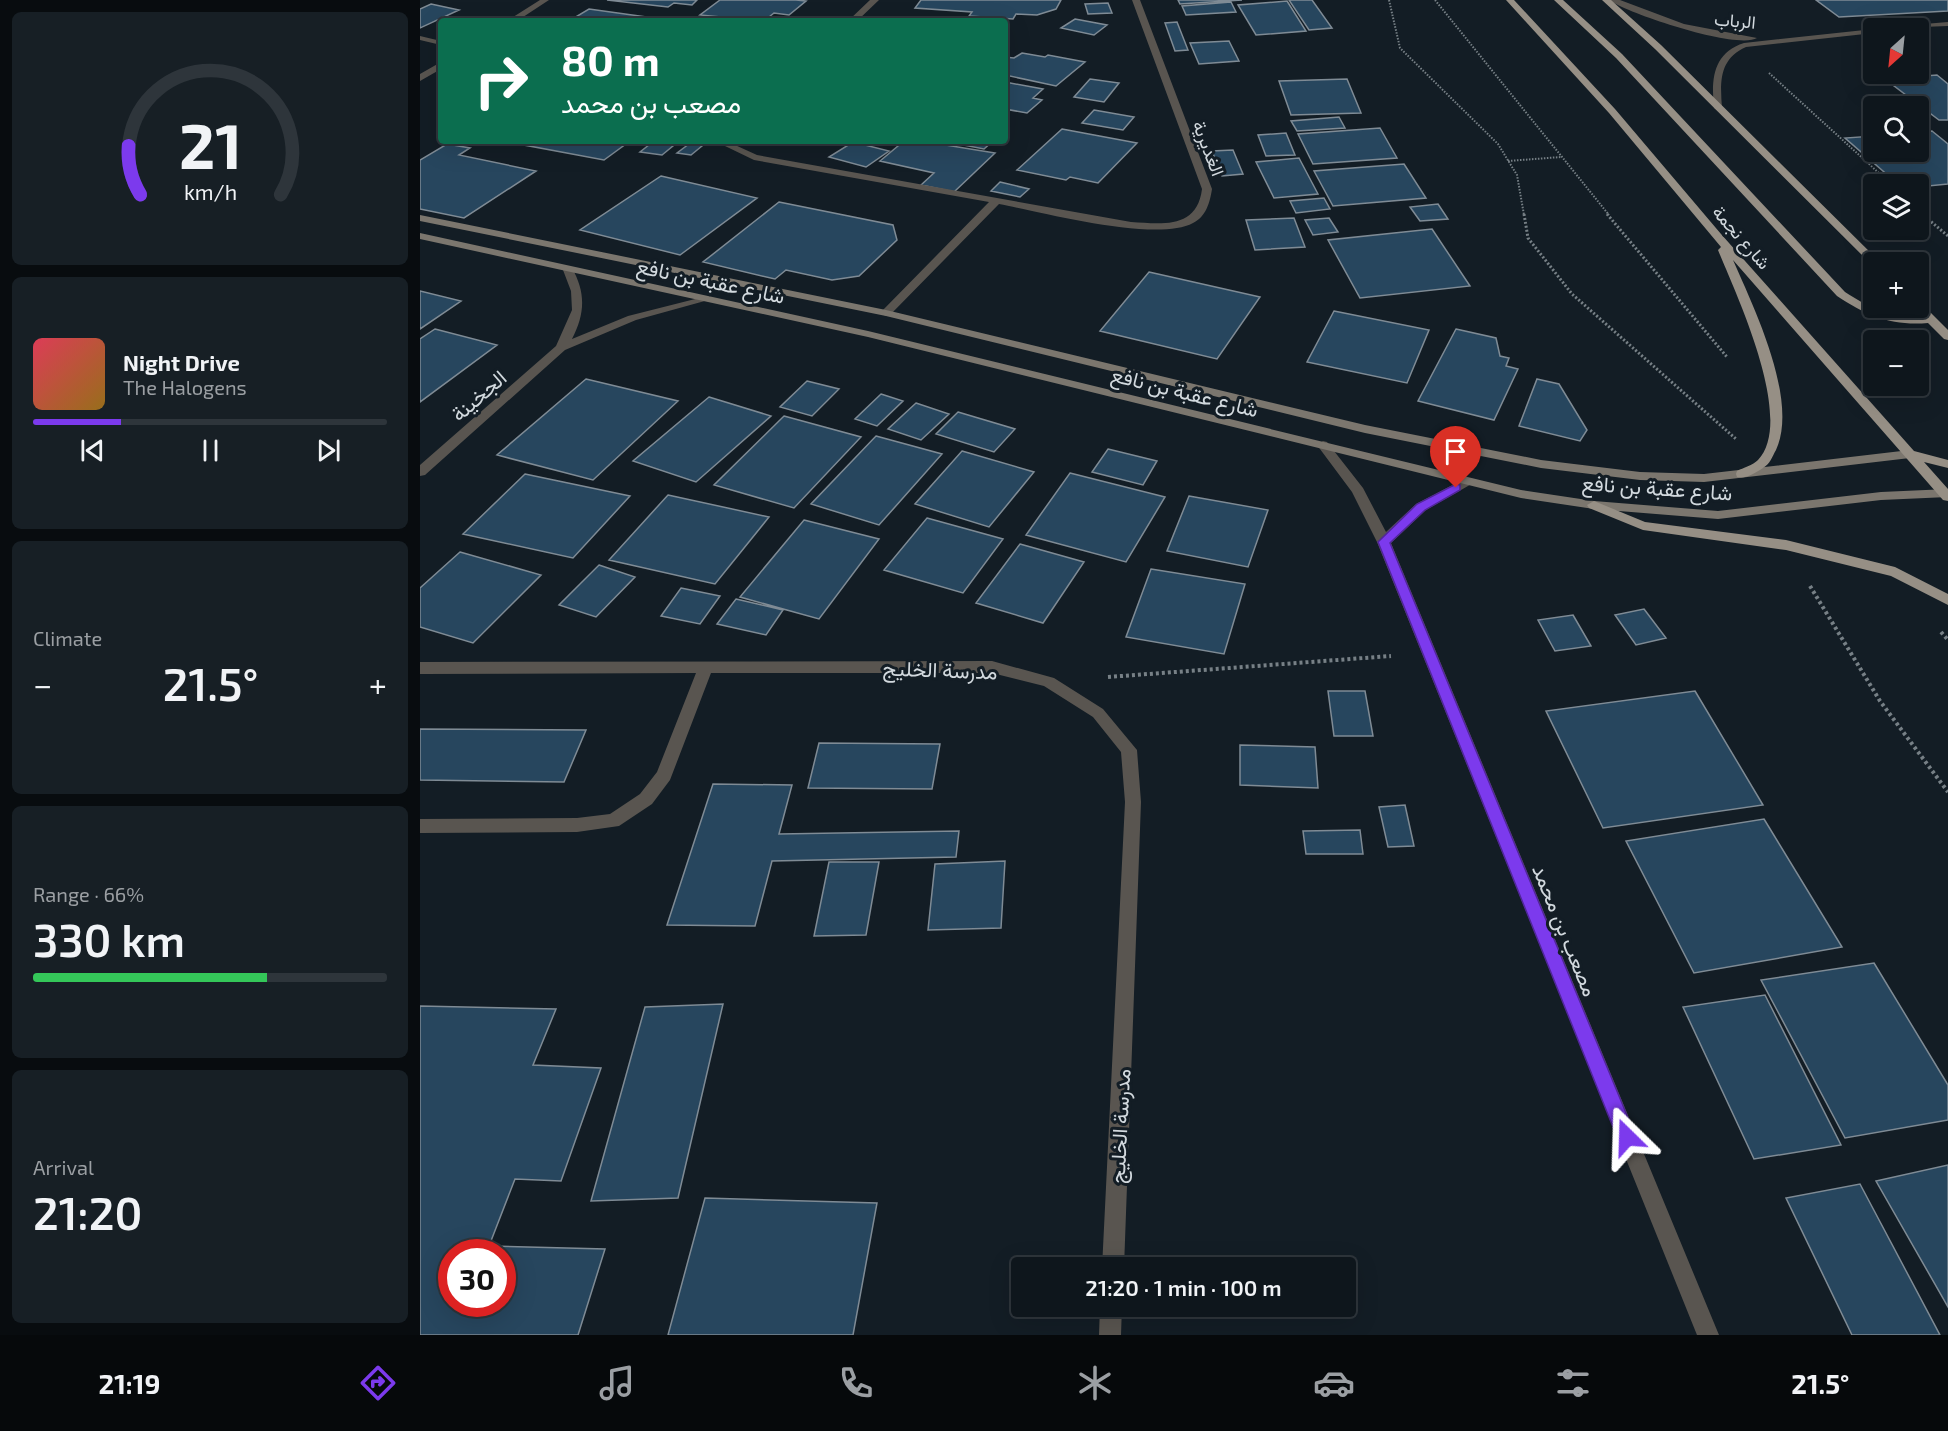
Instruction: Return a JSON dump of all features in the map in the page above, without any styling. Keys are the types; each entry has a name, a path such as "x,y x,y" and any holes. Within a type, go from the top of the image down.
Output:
{"main road":[{"name":"شارع نجمة","path":"1510,0 1612,111 1717,236 1947,494"},
{"path":"1558,0 1619,56 1841,294 1877,316 1902,322 1932,318"},
{"path":"1606,0 1658,47 1865,252"},
{"path":"1717,236 1750,314 1776,406 1778,426 1763,463 1742,474"},
{"path":"1929,315 1948,337"},
{"path":"1910,454 1948,464"},
{"path":"1594,505 1643,526 1786,545 1895,572 1948,600"}],"street":[{"path":"516,18 545,0"},
{"path":"855,18 875,0"},
{"name":"الغديرية","path":"731,144 730,146 754,157 1131,225 1161,227 1190,220 1205,205 1207,189 1136,0"},
{"name":"الرباب","path":"1613,0 1659,21 1697,32 1738,38 1789,39"},
{"path":"1929,26 1946,25"},
{"name":"الرباب","path":"1718,108 1715,79 1718,70 1726,54 1739,47 1789,39 1863,32"},
{"path":"420,38 438,42"},
{"path":"420,78 438,67"},
{"path":"886,313 995,202"},
{"name":"شارع عقبة بن نافع","path":"420,218 886,313 1365,429 1498,457 1586,471 1704,478 1910,454"},
{"name":"شارع عقبة بن نافع","path":"420,236 868,334 1521,494 1594,505 1718,515 1881,496 1947,494"},
{"name":"الجخينة","path":"420,472 561,348 574,326 579,305 577,286 568,270"},
{"name":"الجخينة","path":"561,348 632,318 707,299"},
{"name":"مصعب بن محمد","path":"1323,445 1358,491 1384,542 1708,1335"},
{"path":"1384,542 1421,507 1468,482"},
{"path":"420,826 577,825 613,821 646,800 664,775 706,667"},
{"name":"مدرسة الخليج","path":"420,668 992,667 1049,682 1098,713 1129,750 1133,802 1113,1257"},
{"path":"1110,1335 1111,1317"}],"path":[{"path":"1389,0 1400,48 1498,144 1517,175 1528,237 1572,294 1763,463"},
{"path":"1436,0 1562,157 1748,381 1776,406"},
{"path":"1739,47 1880,174"},
{"path":"1508,161 1562,157"},
{"path":"1929,220 1948,237"},
{"path":"1786,545 1880,701 1948,792"},
{"path":"1049,682 1428,653"}],"building":[{"path":"607,0 697,0 692,5 674,3 668,7"},
{"path":"720,0 806,1 789,15 774,13 768,18 700,15"},
{"path":"921,0 1061,0 1056,9 1037,15 1016,14 1013,19 969,16 972,12 915,8"},
{"path":"1178,0 1242,0 1180,4"},
{"path":"1289,0 1312,0 1332,28 1309,30"},
{"path":"1816,0 1948,0 1948,11 1839,17"},
{"path":"1287,1 1306,31 1256,35 1238,5"},
{"path":"1231,2 1236,12 1186,15 1182,6"},
{"path":"1108,3 1112,13 1088,14 1085,4"},
{"path":"431,4 459,10 420,28 420,9"},
{"path":"589,9 654,18 574,18"},
{"path":"1075,19 1107,25 1094,35 1061,28"},
{"path":"1177,22 1188,50 1175,51 1165,23"},
{"path":"1229,41 1239,61 1199,64 1190,43"},
{"path":"1022,53 1085,62 1056,86 1008,76 1008,57 1014,58"},
{"path":"1937,75 1948,84 1948,120 1939,120 1929,112 1929,96 1907,96 1892,84 1929,84 1929,76"},
{"path":"1090,79 1119,83 1104,102 1074,97"},
{"path":"1347,79 1361,113 1291,115 1279,81"},
{"path":"1008,83 1043,89 1033,98 1042,100 1027,113 1008,110"},
{"path":"1094,110 1134,117 1123,130 1082,123"},
{"path":"1339,117 1345,128 1297,131 1291,121"},
{"path":"1380,128 1397,158 1313,164 1298,134"},
{"path":"1062,129 1137,143 1098,183 1070,177 1066,180 1017,170"},
{"path":"1929,131 1932,131 1948,144 1948,184 1929,186 1929,174 1886,174 1873,162 1929,162"},
{"path":"1286,133 1295,155 1266,156 1258,135"},
{"path":"1863,137 1863,154 1845,138"},
{"path":"447,144 470,148 459,155 536,171 464,218 420,209 420,160"},
{"path":"526,144 626,144 604,160 524,145"},
{"path":"650,144 675,144 662,155 640,152"},
{"path":"689,144 704,144 691,155 677,153"},
{"path":"850,144 861,144 889,151 866,167 829,157"},
{"path":"900,144 940,144 995,153 954,192 921,185 934,173 880,161"},
{"path":"958,144 990,144 984,149"},
{"path":"1233,150 1243,174 1222,176 1212,151"},
{"path":"1299,158 1318,194 1274,198 1256,162"},
{"path":"1404,164 1426,198 1333,206 1314,171"},
{"path":"661,176 757,198 680,255 580,230"},
{"path":"1000,182 1029,189 1020,197 991,191"},
{"path":"1324,198 1330,209 1296,213 1290,201"},
{"path":"779,202 893,225 897,240 859,276 832,280 786,270 775,279 703,262"},
{"path":"1438,204 1448,219 1420,221 1410,207"},
{"path":"1294,218 1305,247 1255,250 1246,220"},
{"path":"1329,218 1338,232 1313,235 1305,220"},
{"path":"1432,229 1470,286 1360,298 1328,240"},
{"path":"1149,272 1260,297 1217,359 1100,331"},
{"path":"420,291 461,301 420,329"},
{"path":"1334,311 1429,330 1407,383 1307,362"},
{"path":"435,329 497,345 420,402 420,339"},
{"path":"1456,329 1496,338 1500,356 1509,358 1506,366 1518,369 1494,420 1418,401"},
{"path":"586,379 678,401 593,480 497,455"},
{"path":"1537,379 1559,384 1587,430 1580,441 1519,426"},
{"path":"807,381 839,389 812,416 780,407"},
{"path":"881,394 903,401 877,426 855,419"},
{"path":"709,397 771,416 696,482 633,461"},
{"path":"916,403 949,414 921,440 888,429"},
{"path":"958,412 1015,429 994,452 936,434"},
{"path":"784,416 861,437 794,508 714,485"},
{"path":"876,436 942,454 879,525 811,504"},
{"path":"1108,449 1157,461 1143,485 1092,472"},
{"path":"962,451 1034,472 989,527 915,504"},
{"path":"1070,473 1165,497 1126,562 1026,535"},
{"path":"525,474 630,496 573,558 463,534"},
{"path":"668,495 769,517 715,584 609,560"},
{"path":"1189,496 1268,510 1248,567 1167,551"},
{"path":"927,518 1003,539 963,593 884,570"},
{"path":"804,520 879,539 819,619 740,597"},
{"path":"1020,544 1084,562 1043,623 976,603"},
{"path":"460,552 541,575 473,643 420,627 420,588"},
{"path":"599,565 635,577 596,617 559,605"},
{"path":"1151,569 1245,584 1224,654 1126,637"},
{"path":"681,588 720,596 700,624 661,616"},
{"path":"736,599 783,610 766,635 717,624"},
{"path":"1644,609 1666,638 1636,645 1615,615"},
{"path":"1573,615 1591,646 1555,651 1538,620"},
{"path":"1328,691 1365,691 1373,736 1334,736"},
{"path":"1695,691 1763,805 1603,828 1546,711"},
{"path":"420,729 586,730 564,782 420,780"},
{"path":"819,743 940,744 932,789 808,788"},
{"path":"1240,745 1315,747 1318,788 1240,785"},
{"path":"713,784 792,785 779,834 959,831 956,857 772,861 755,926 667,925"},
{"path":"1405,805 1414,846 1388,847 1379,807"},
{"path":"1764,819 1842,947 1694,973 1626,841"},
{"path":"1360,830 1363,854 1306,854 1303,831"},
{"path":"1005,861 1001,928 928,930 935,864"},
{"path":"829,862 879,862 866,935 814,936"},
{"path":"1874,963 1948,1085 1948,1120 1845,1138 1761,980"},
{"path":"1765,995 1841,1145 1754,1159 1683,1007"},
{"path":"723,1004 678,1198 591,1201 645,1007"},
{"path":"420,1006 556,1009 533,1065 601,1068 561,1181 515,1179 492,1239 438,1239 438,1317 516,1317 516,1247 605,1249 578,1335 420,1335"},
{"path":"1948,1165 1948,1307 1876,1181"},
{"path":"1860,1184 1940,1335 1852,1335 1786,1198"},
{"path":"705,1198 877,1203 853,1335 668,1335"}],"route":[{"path":"1456,488 1443,493 1421,507 1384,542 1627,1137"}]}
